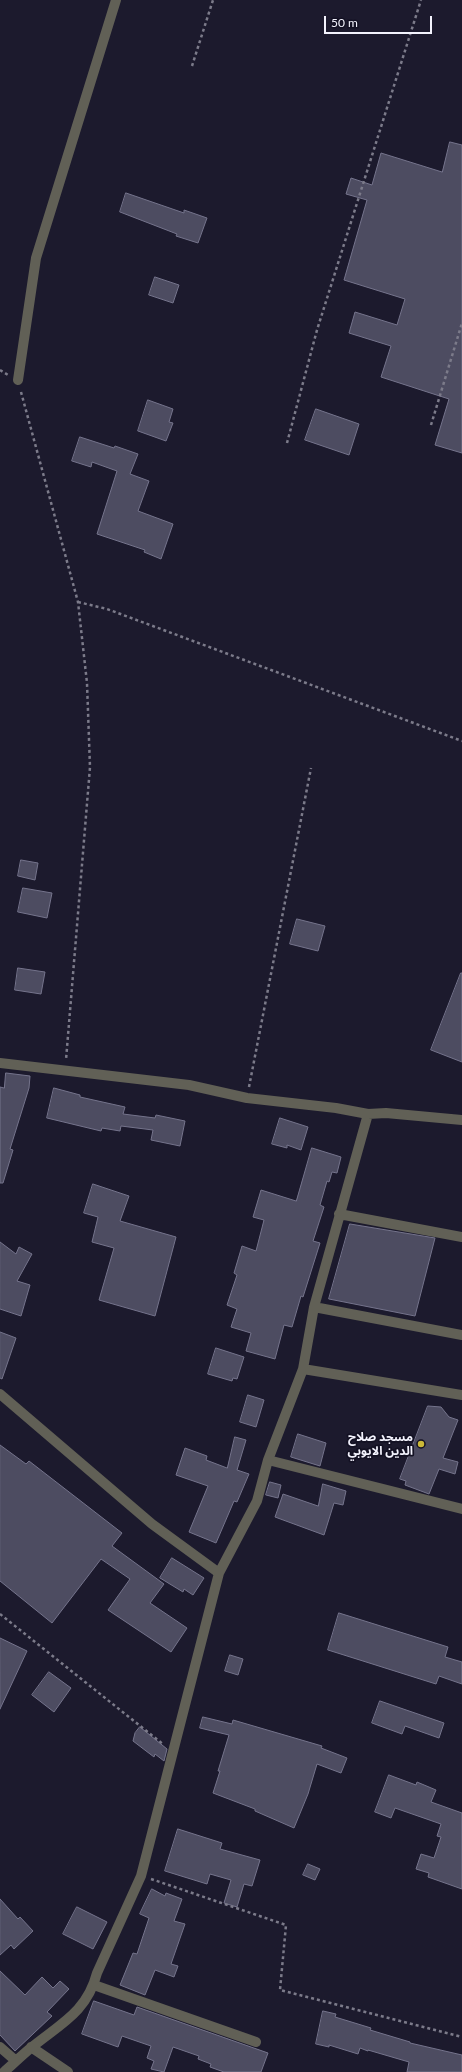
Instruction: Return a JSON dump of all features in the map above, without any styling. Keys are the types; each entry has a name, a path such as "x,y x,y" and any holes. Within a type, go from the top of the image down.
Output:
{"street":[{"path":"18,380 36,258 116,0"},
{"path":"0,1063 188,1085 247,1098 336,1108 368,1114 386,1113 462,1120"},
{"path":"4,2072 31,2047 75,2014 94,1985 141,1876 219,1573 257,1502 268,1460 303,1369 314,1307 368,1114"},
{"path":"339,1214 462,1237"},
{"path":"314,1307 462,1335"},
{"path":"303,1369 462,1395"},
{"path":"0,1394 152,1524 219,1573"},
{"path":"268,1460 462,1509"},
{"path":"94,1985 256,2042"},
{"path":"0,2047 16,2061"},
{"path":"31,2047 68,2072"}],"path":[{"path":"192,66 213,0"},
{"path":"287,443 317,330 421,0"},
{"path":"431,425 462,323"},
{"path":"0,370 18,380 78,602 87,684 90,767 66,1070"},
{"path":"78,602 107,609 462,741"},
{"path":"247,1098 311,768"},
{"path":"0,1614 174,1752"},
{"path":"141,1876 286,1925 280,1990 462,2038"}],"building":[{"path":"450,142 462,145 462,453 435,445 449,399 381,377 391,346 349,333 355,312 397,325 405,299 344,280 367,200 346,194 351,178 372,185 381,153 442,172"},
{"path":"126,193 184,213 184,210 207,218 198,243 176,236 177,234 120,212"},
{"path":"155,277 179,285 173,303 149,295"},
{"path":"148,400 173,409 169,422 173,423 166,441 138,431"},
{"path":"316,409 359,424 349,455 305,440"},
{"path":"80,437 114,448 115,446 138,454 130,474 149,481 138,511 173,524 161,559 144,552 145,550 97,534 117,471 92,462 91,467 72,461"},
{"path":"21,860 38,863 35,880 18,876"},
{"path":"23,888 52,893 47,918 18,912"},
{"path":"297,919 325,926 318,951 290,944"},
{"path":"18,968 45,972 41,994 15,990"},
{"path":"462,973 462,1062 431,1050"},
{"path":"6,1073 30,1076 29,1088 10,1149 13,1150 3,1183 0,1183 0,1087 4,1088"},
{"path":"54,1088 80,1095 80,1097 125,1107 123,1114 155,1118 156,1115 185,1121 180,1146 151,1140 153,1130 121,1126 120,1131 102,1128 101,1131 47,1118"},
{"path":"280,1118 308,1127 301,1150 287,1145 287,1148 272,1144"},
{"path":"312,1148 341,1157 337,1173 332,1172 329,1182 327,1181 320,1205 324,1207 313,1241 320,1243 303,1297 301,1296 292,1327 284,1325 275,1359 246,1351 251,1333 231,1327 237,1309 227,1305 237,1275 234,1273 242,1246 256,1251 264,1220 253,1217 261,1190 296,1201"},
{"path":"93,1184 129,1196 120,1221 176,1237 155,1316 99,1300 114,1248 92,1242 98,1217 84,1213"},
{"path":"350,1224 435,1238 415,1316 329,1299"},
{"path":"0,1242 16,1254 19,1247 32,1254 17,1281 30,1285 21,1316 0,1309"},
{"path":"0,1332 16,1338 2,1379 0,1378"},
{"path":"216,1348 244,1357 237,1379 233,1378 232,1381 208,1374"},
{"path":"248,1395 264,1400 256,1427 240,1422"},
{"path":"428,1406 441,1407 449,1417 458,1420 443,1458 458,1462 455,1474 439,1469 429,1494 405,1485 406,1481 400,1479"},
{"path":"298,1434 326,1443 320,1466 291,1457"},
{"path":"235,1437 246,1440 237,1470 249,1474 237,1502 234,1501 216,1543 189,1532 208,1486 176,1475 185,1448 207,1456 206,1460 227,1468"},
{"path":"0,1445 26,1464 29,1461 122,1533 112,1546 164,1584 150,1603 187,1628 171,1652 108,1610 130,1579 101,1559 52,1623 0,1581"},
{"path":"270,1482 281,1485 278,1498 266,1495"},
{"path":"323,1484 346,1491 343,1505 334,1503 324,1535 275,1517 283,1494 318,1506"},
{"path":"172,1558 204,1578 193,1595 184,1589 183,1592 160,1578"},
{"path":"339,1613 448,1647 445,1657 462,1662 462,1684 439,1676 436,1684 328,1650"},
{"path":"0,1638 27,1651 0,1709"},
{"path":"230,1655 243,1659 238,1675 225,1671"},
{"path":"49,1672 71,1688 54,1712 32,1695"},
{"path":"380,1701 444,1723 439,1738 405,1726 402,1734 372,1723"},
{"path":"203,1717 232,1724 233,1720 322,1746 321,1748 347,1758 341,1773 317,1764 308,1794 294,1828 255,1811 255,1809 213,1793 229,1735 200,1728"},
{"path":"140,1727 167,1749 164,1761 155,1754 154,1757 133,1741 135,1733"},
{"path":"389,1775 416,1785 417,1782 436,1790 431,1802 462,1813 462,1889 428,1877 429,1873 416,1869 421,1854 434,1858 441,1837 437,1836 441,1824 395,1808 391,1818 375,1812"},
{"path":"178,1829 222,1843 220,1849 260,1860 252,1886 244,1884 237,1907 224,1903 231,1880 210,1874 207,1884 165,1871"},
{"path":"308,1864 320,1869 315,1880 303,1875"},
{"path":"152,1889 165,1896 166,1893 182,1899 174,1921 185,1924 171,1964 178,1966 174,1977 155,1970 145,1995 120,1985 133,1953 137,1954 149,1918 140,1914"},
{"path":"0,1899 18,1919 20,1917 33,1931 14,1949 11,1945 0,1955"},
{"path":"77,1907 107,1922 93,1949 63,1934"},
{"path":"0,1971 25,1995 42,1977 53,1988 60,1981 69,1989 47,2012 52,2016 15,2051 0,2035"},
{"path":"94,2001 134,2015 137,2007 268,2053 261,2072 224,2072 210,2067 211,2064 198,2059 199,2056 173,2047 164,2072 151,2069 154,2061 147,2058 151,2046 122,2036 118,2047 82,2034"},
{"path":"323,2011 336,2014 335,2017 371,2028 370,2030 410,2043 462,2055 462,2072 407,2072 409,2062 360,2048 358,2054 329,2045 329,2047 316,2044"}],"place":[{"name":"مسجد صلاح الدين الايوبي","path":"421,1444"}]}
